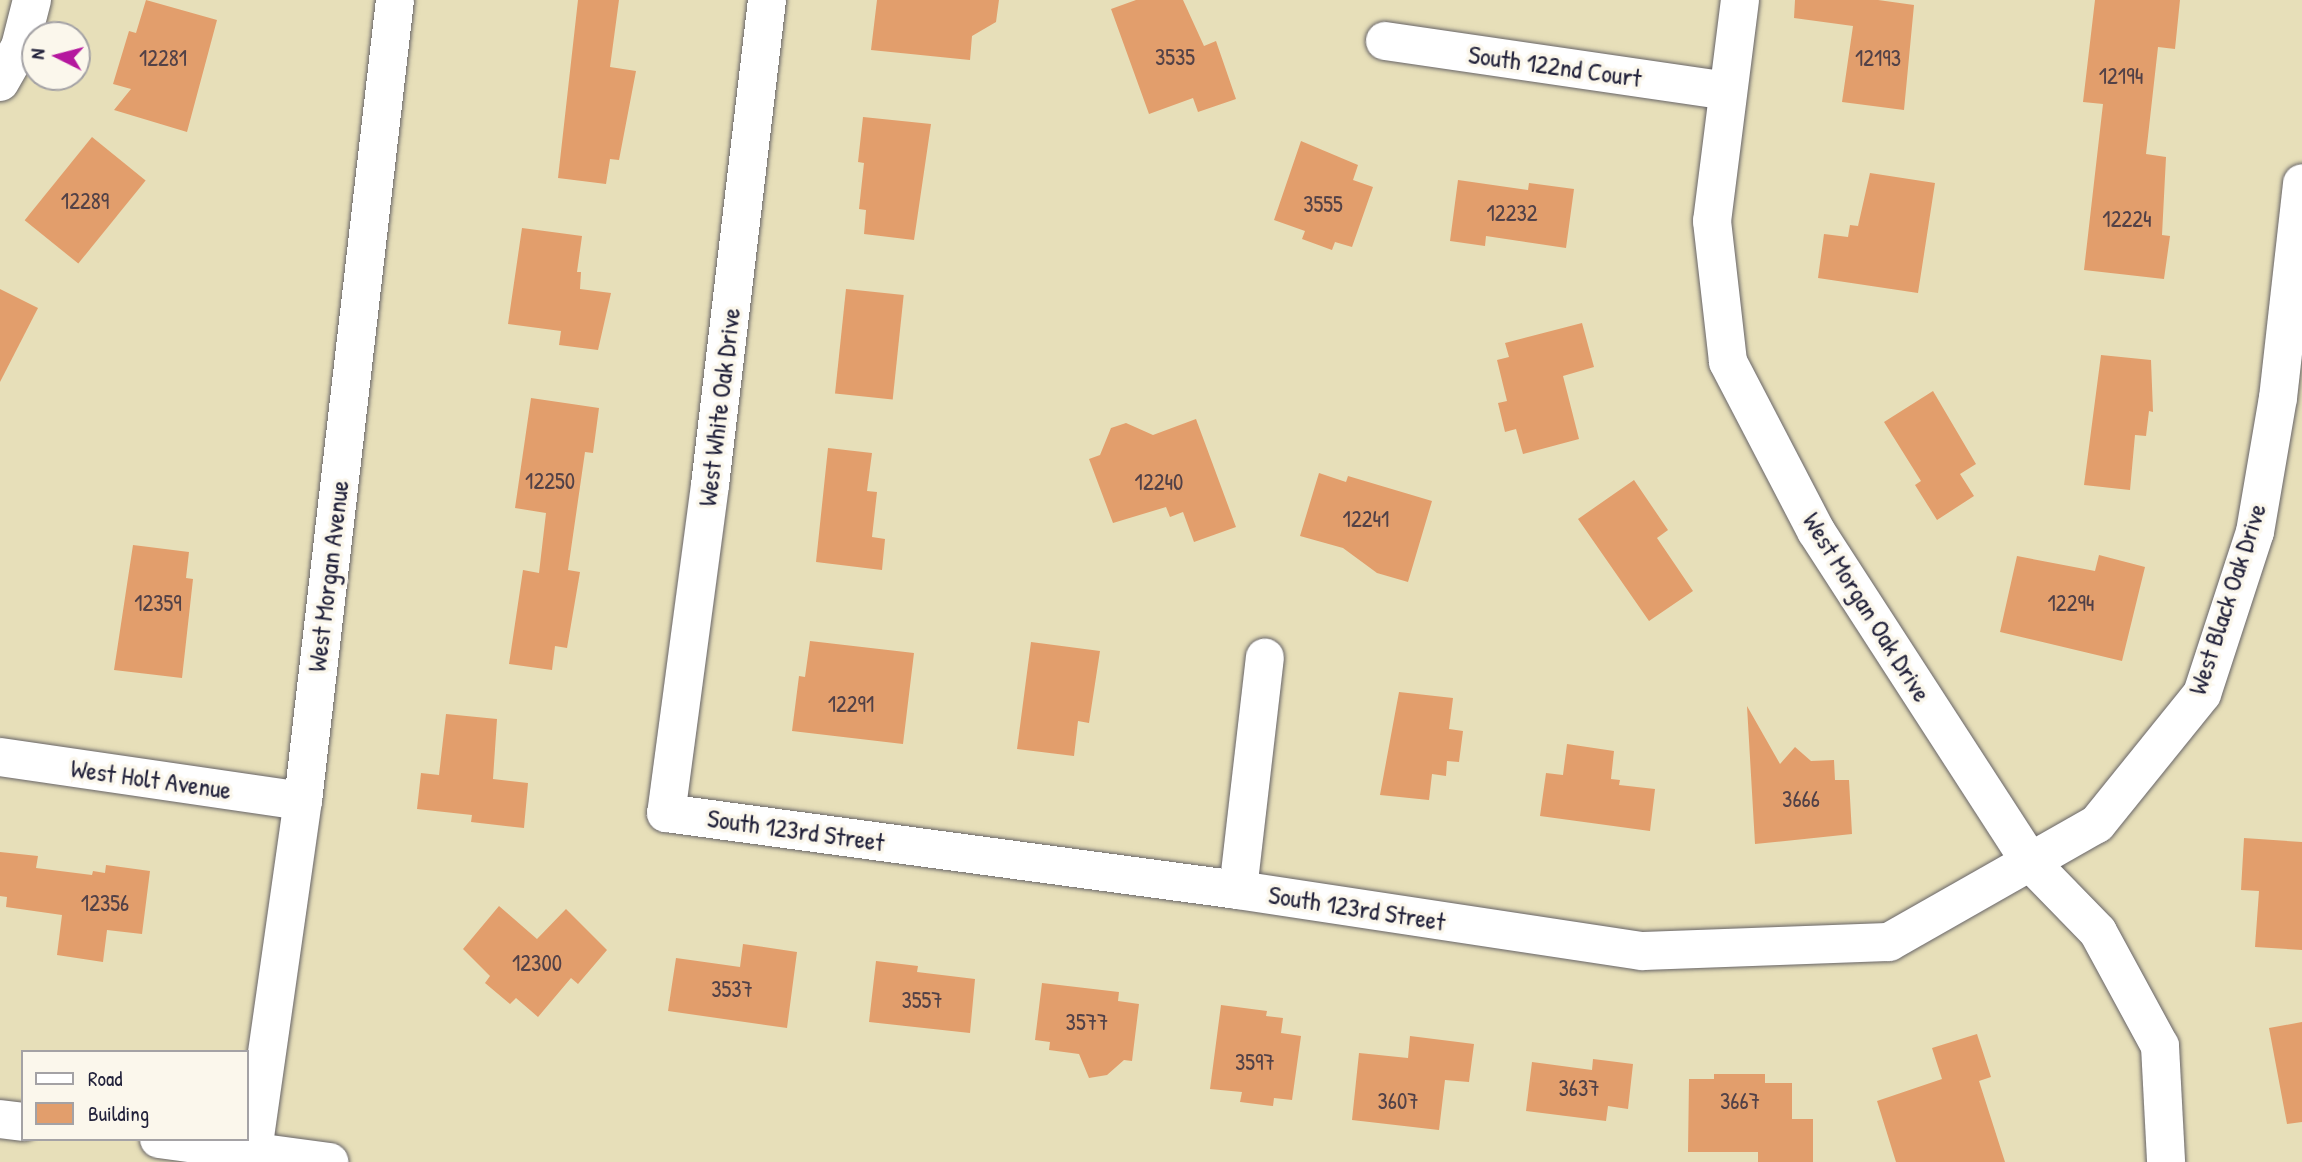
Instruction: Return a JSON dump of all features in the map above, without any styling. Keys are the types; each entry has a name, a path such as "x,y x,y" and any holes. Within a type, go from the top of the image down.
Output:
{"street":[{"path":"0,82 20,47 32,0"},
{"name":"West Morgan Avenue","path":"253,1151 303,801 395,0"},
{"name":"West White Oak Drive","path":"666,813 710,485 767,0"},
{"name":"West Morgan Oak Drive","path":"1740,0 1726,91 1712,221 1728,362 1816,531 2031,863 2098,932 2160,1046 2166,1162"},
{"name":"South 122nd Court","path":"1385,41 1726,91"},
{"name":"West Black Oak Drive","path":"2031,863 2097,824 2202,694 2255,532 2278,398 2302,183"},
{"path":"1238,890 1265,658"},
{"name":"West Holt Avenue","path":"0,757 303,801"},
{"name":"South 123rd Street","path":"666,813 1238,890 1643,951 1889,942 2031,863"},
{"path":"0,1119 21,1122"},
{"path":"175,1141 329,1162"}],"building":[{"path":"146,0 217,20 187,132 114,110 131,89 113,84 129,31 136,33"},
{"path":"578,0 619,0 610,67 636,71 619,160 610,159 606,184 558,178"},
{"path":"877,0 999,0 996,22 972,36 970,60 871,50"},
{"path":"1136,0 1183,0 1204,46 1216,41 1236,99 1198,112 1193,98 1149,114 1111,9"},
{"path":"1795,0 1878,0 1914,5 1904,110 1842,102 1853,26 1794,18"},
{"path":"2095,0 2180,0 2175,49 2158,47 2146,154 2166,157 2162,235 2170,236 2164,279 2084,270 2103,104 2083,102"},
{"path":"863,117 931,124 914,240 864,234 866,210 859,209 864,163 858,162"},
{"path":"92,137 146,180 78,264 25,220"},
{"path":"1301,141 1358,165 1353,180 1373,187 1352,247 1335,242 1332,250 1302,239 1305,231 1274,220"},
{"path":"1870,173 1935,183 1918,293 1818,278 1824,234 1848,237 1850,225 1858,226"},
{"path":"1458,180 1528,190 1529,183 1574,189 1566,248 1486,236 1485,246 1450,241"},
{"path":"522,228 582,236 577,272 581,272 580,289 611,293 598,350 559,345 561,331 508,324"},
{"path":"0,289 38,308 0,382"},
{"path":"846,289 904,295 893,399 835,393"},
{"path":"1582,323 1594,367 1563,376 1579,439 1523,454 1516,429 1505,432 1498,403 1507,401 1497,360 1509,357 1505,343"},
{"path":"2101,355 2151,360 2153,412 2149,411 2146,436 2135,435 2130,490 2084,485"},
{"path":"1933,391 1976,464 1960,474 1974,496 1937,520 1915,485 1921,481 1884,422"},
{"path":"531,398 599,408 593,453 585,452 568,570 580,572 567,648 555,646 552,670 509,664 523,570 539,573 546,513 515,508"},
{"path":"1196,419 1236,527 1194,542 1183,512 1170,517 1166,507 1113,523 1089,459 1100,455 1111,428 1126,423 1153,435"},
{"path":"828,448 872,453 867,491 877,492 872,537 885,539 882,570 816,562"},
{"path":"1319,473 1346,482 1348,476 1432,501 1408,582 1377,573 1343,548 1300,536"},
{"path":"1634,480 1668,530 1657,538 1693,591 1649,621 1578,519"},
{"path":"133,545 189,552 186,578 193,579 182,678 114,670"},
{"path":"2099,555 2145,567 2122,661 2000,632 2017,556 2095,571"},
{"path":"810,641 914,653 903,744 792,731 799,676 805,677"},
{"path":"1031,642 1100,651 1089,723 1078,721 1074,756 1017,749"},
{"path":"1399,692 1453,698 1449,729 1463,731 1459,762 1447,761 1446,776 1432,774 1429,800 1380,795"},
{"path":"1747,706 1780,764 1795,747 1811,761 1834,760 1835,780 1849,780 1852,834 1755,844"},
{"path":"446,714 497,719 493,779 528,783 524,828 471,822 472,815 417,809 421,773 439,775"},
{"path":"1567,744 1614,751 1611,779 1620,780 1619,785 1655,789 1650,831 1540,816 1546,773 1563,775"},
{"path":"2244,838 2302,842 2302,950 2255,947 2259,891 2241,890"},
{"path":"0,852 38,856 36,868 92,875 93,871 105,873 106,865 150,871 142,934 107,930 103,962 57,955 62,915 6,907 7,897 0,896"},
{"path":"499,906 537,939 566,909 607,950 578,984 571,978 538,1017 516,998 510,1004 485,983 490,976 463,949"},
{"path":"743,944 797,952 787,1028 668,1011 676,958 740,967"},
{"path":"876,961 918,966 917,972 975,979 970,1033 869,1022"},
{"path":"1042,983 1119,992 1118,1001 1139,1004 1132,1061 1124,1060 1107,1075 1089,1078 1079,1054 1049,1050 1050,1042 1035,1040"},
{"path":"1221,1005 1267,1011 1266,1016 1283,1018 1281,1033 1301,1036 1292,1100 1274,1098 1273,1106 1240,1102 1242,1092 1210,1089"},
{"path":"2302,1022 2302,1122 2287,1124 2269,1028"},
{"path":"1977,1034 1991,1077 1979,1081 2005,1162 1896,1162 1877,1101 1942,1079 1932,1048"},
{"path":"1410,1036 1474,1044 1469,1082 1445,1080 1439,1130 1352,1120 1359,1053 1408,1058"},
{"path":"1593,1059 1633,1064 1628,1109 1608,1106 1606,1121 1526,1111 1532,1062 1592,1070"},
{"path":"1714,1074 1765,1074 1765,1083 1792,1083 1792,1119 1813,1119 1813,1162 1758,1162 1758,1152 1688,1152 1689,1079 1714,1079"}]}
